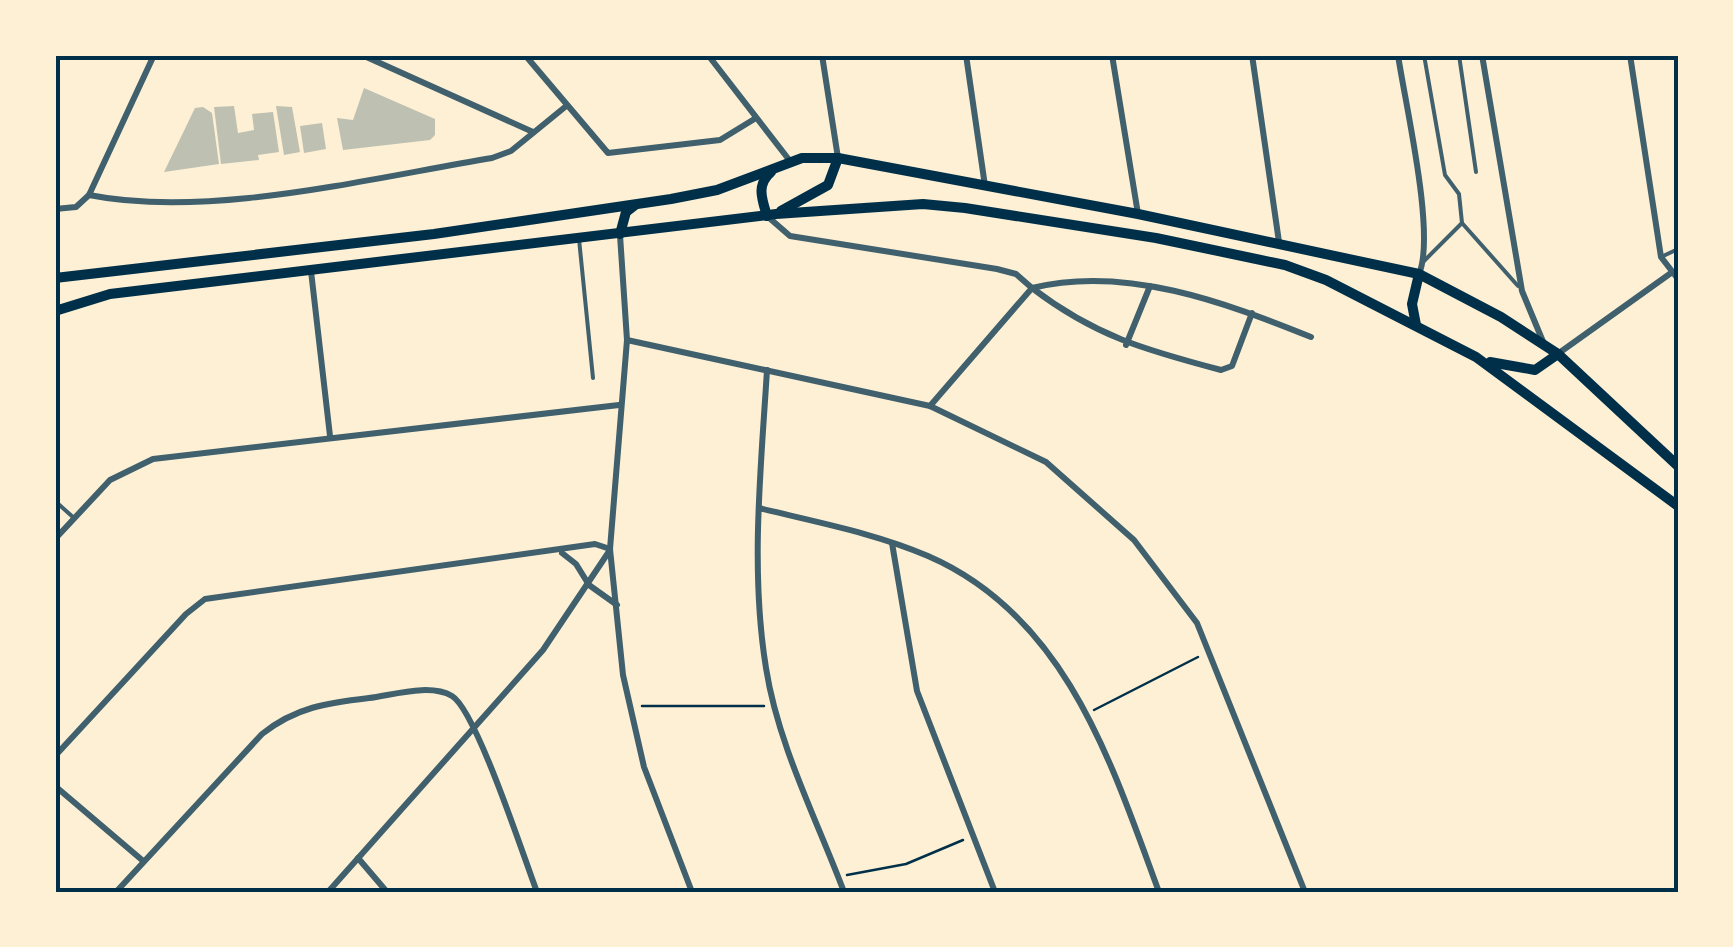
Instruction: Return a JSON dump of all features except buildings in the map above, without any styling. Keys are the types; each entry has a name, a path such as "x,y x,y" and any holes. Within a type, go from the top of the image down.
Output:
{"main road":[{"path":"772,215 828,185 838,158"},
{"path":"55,278 434,234 717,190 790,160 838,158 1279,242 1419,274 1558,354 1678,466"},
{"path":"772,215 762,184 776,168"},
{"path":"620,234 626,212 640,201"},
{"path":"55,311 110,294 772,215 923,204 1156,238 1285,265 1500,366 1535,370 1558,354"},
{"path":"1416,325 1412,304 1419,274"},
{"path":"1476,357 1678,506"}],"street":[{"path":"55,209 76,207 89,195 154,55"},
{"path":"362,55 533,132"},
{"path":"524,55 608,153 720,140 756,118"},
{"path":"708,55 790,160"},
{"path":"822,55 838,158"},
{"path":"966,55 985,187"},
{"path":"1112,55 1138,214"},
{"path":"1252,55 1279,242"},
{"path":"1398,55 1422,214 1424,261 1419,274"},
{"path":"1482,55 1522,292 1545,345"},
{"path":"1558,354 1675,276 1661,258 1630,55"},
{"path":"89,195 134,204 289,190 492,158 511,150 565,107"},
{"path":"772,215 790,236 1016,274 1087,328 1126,345 1227,370 1252,313"},
{"path":"620,234 627,340 610,548 628,706 644,767 692,892"},
{"path":"311,272 330,436"},
{"path":"930,406 1032,288 1071,280 1150,286 1252,313 1311,336"},
{"path":"1126,345 1150,286"},
{"path":"627,340 930,406 1046,462 1120,527 1197,623 1304,892"},
{"path":"767,370 758,610 775,706 844,892"},
{"path":"55,539 110,480 153,459 619,405"},
{"path":"759,508 892,542 932,557 1015,616 1045,644 1088,713 1158,892"},
{"path":"892,542 918,691 995,892"},
{"path":"55,756 186,614 205,600 595,544 610,548"},
{"path":"328,892 543,650 610,548"},
{"path":"560,552 576,564 588,584 618,606"},
{"path":"116,892 262,734 304,708 433,690 458,700 473,726 537,892"},
{"path":"55,786 142,860"},
{"path":"358,858 387,892"}],"lane":[{"path":"1424,55 1445,175 1459,194 1462,224 1522,292"},
{"path":"1459,55 1476,172"},
{"path":"1459,194 1466,187"},
{"path":"1424,261 1462,224"},
{"path":"580,238 593,378"},
{"path":"1661,258 1678,248"},
{"path":"55,501 74,518"}],"path":[{"path":"1088,713 1208,651"},
{"path":"628,706 775,706"},
{"path":"838,876 906,864 974,836"}]}
